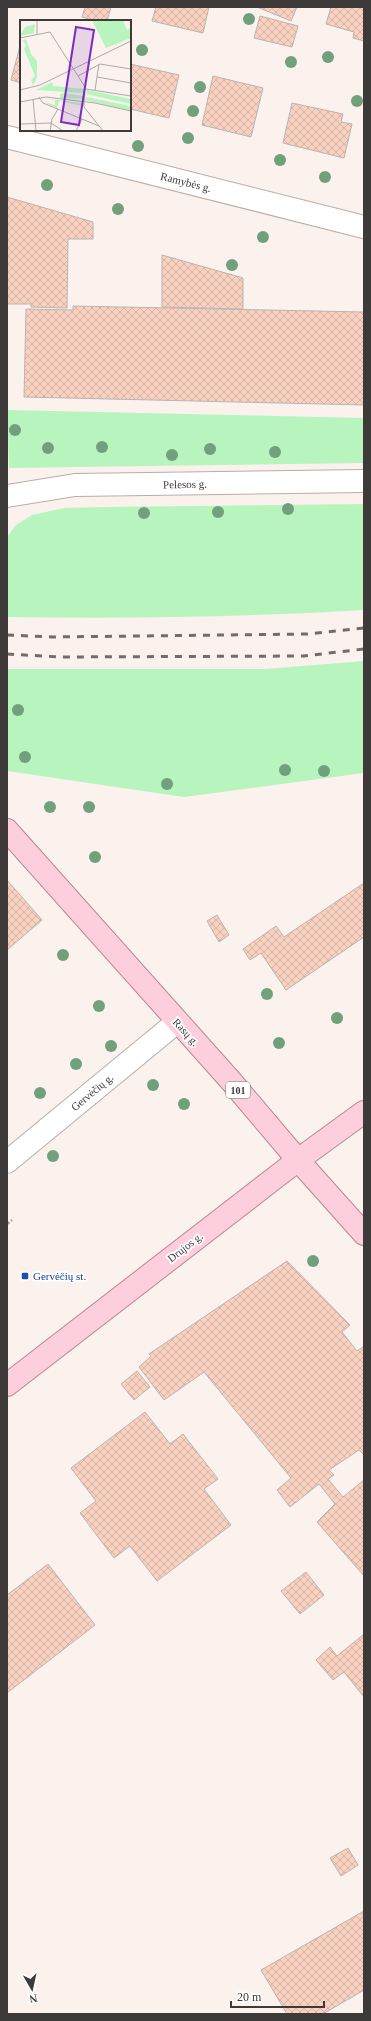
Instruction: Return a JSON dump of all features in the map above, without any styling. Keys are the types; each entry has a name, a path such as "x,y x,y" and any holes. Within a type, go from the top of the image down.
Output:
{"main road":[{"name":"Rasų g.","path":"7,830 231,1081 298,1160 364,1234"},
{"name":"Drujos g.","path":"7,1385 298,1160 364,1112"}],"street":[{"name":"Ramybės g.","path":"7,137 364,227"},
{"name":"Pelesos g.","path":"7,496 75,485 364,481"},
{"name":"Gervėčių g.","path":"7,1162 177,1022"}],"path":[{"path":"7,1224 12,1220"}],"green space":[{"path":"7,410 364,418 364,463 9,468"},
{"path":"364,504 364,610 186,617 7,617 7,537 16,525 32,515 64,508"},
{"path":"364,661 364,773 184,797 7,771 7,669 265,669"}],"building":[{"path":"85,7 111,7 107,20 92,20 82,17"},
{"path":"156,7 209,7 203,33 152,21"},
{"path":"257,7 297,7 291,21"},
{"path":"331,7 364,7 364,41 353,38 354,32 326,24"},
{"path":"260,16 298,26 292,47 254,38"},
{"path":"20,46 20,83 11,80"},
{"path":"131,64 179,75 169,118 131,109"},
{"path":"213,76 263,88 251,137 202,125"},
{"path":"292,103 343,114 341,122 352,124 344,158 283,143"},
{"path":"7,197 93,222 93,239 68,239 67,308 31,307 31,304 7,304"},
{"path":"162,255 243,278 243,309 162,307"},
{"path":"73,306 364,312 364,405 24,397 26,309 73,310"},
{"path":"7,880 42,920 7,950"},
{"path":"364,883 364,937 286,990 261,953 250,960 243,949 276,926 284,937"},
{"path":"217,915 229,935 219,942 207,921"},
{"path":"287,1261 350,1325 342,1332 357,1351 364,1346 364,1455 359,1450 329,1470 334,1475 328,1479 343,1497 364,1480 364,1576 317,1522 335,1504 319,1484 290,1507 277,1490 291,1478 204,1372 164,1400 139,1367 151,1356 149,1354"},
{"path":"137,1371 150,1387 134,1400 121,1384"},
{"path":"145,1412 170,1444 183,1434 218,1479 204,1489 231,1525 157,1581 130,1546 114,1558 80,1513 96,1501 71,1468"},
{"path":"48,1564 95,1625 7,1693 7,1595"},
{"path":"306,1572 324,1595 300,1614 281,1591"},
{"path":"364,1634 364,1697 344,1672 333,1680 316,1660 330,1647 337,1656"},
{"path":"348,1848 358,1865 341,1876 330,1858"},
{"path":"364,1911 364,1990 323,2014 287,2014 261,1970"}],"railway":[{"path":"7,635 52,637 307,634 364,628"},
{"path":"7,654 60,657 304,656 364,649"}],"place":[{"name":"Gervėčių st.","path":"25,1276"}]}
